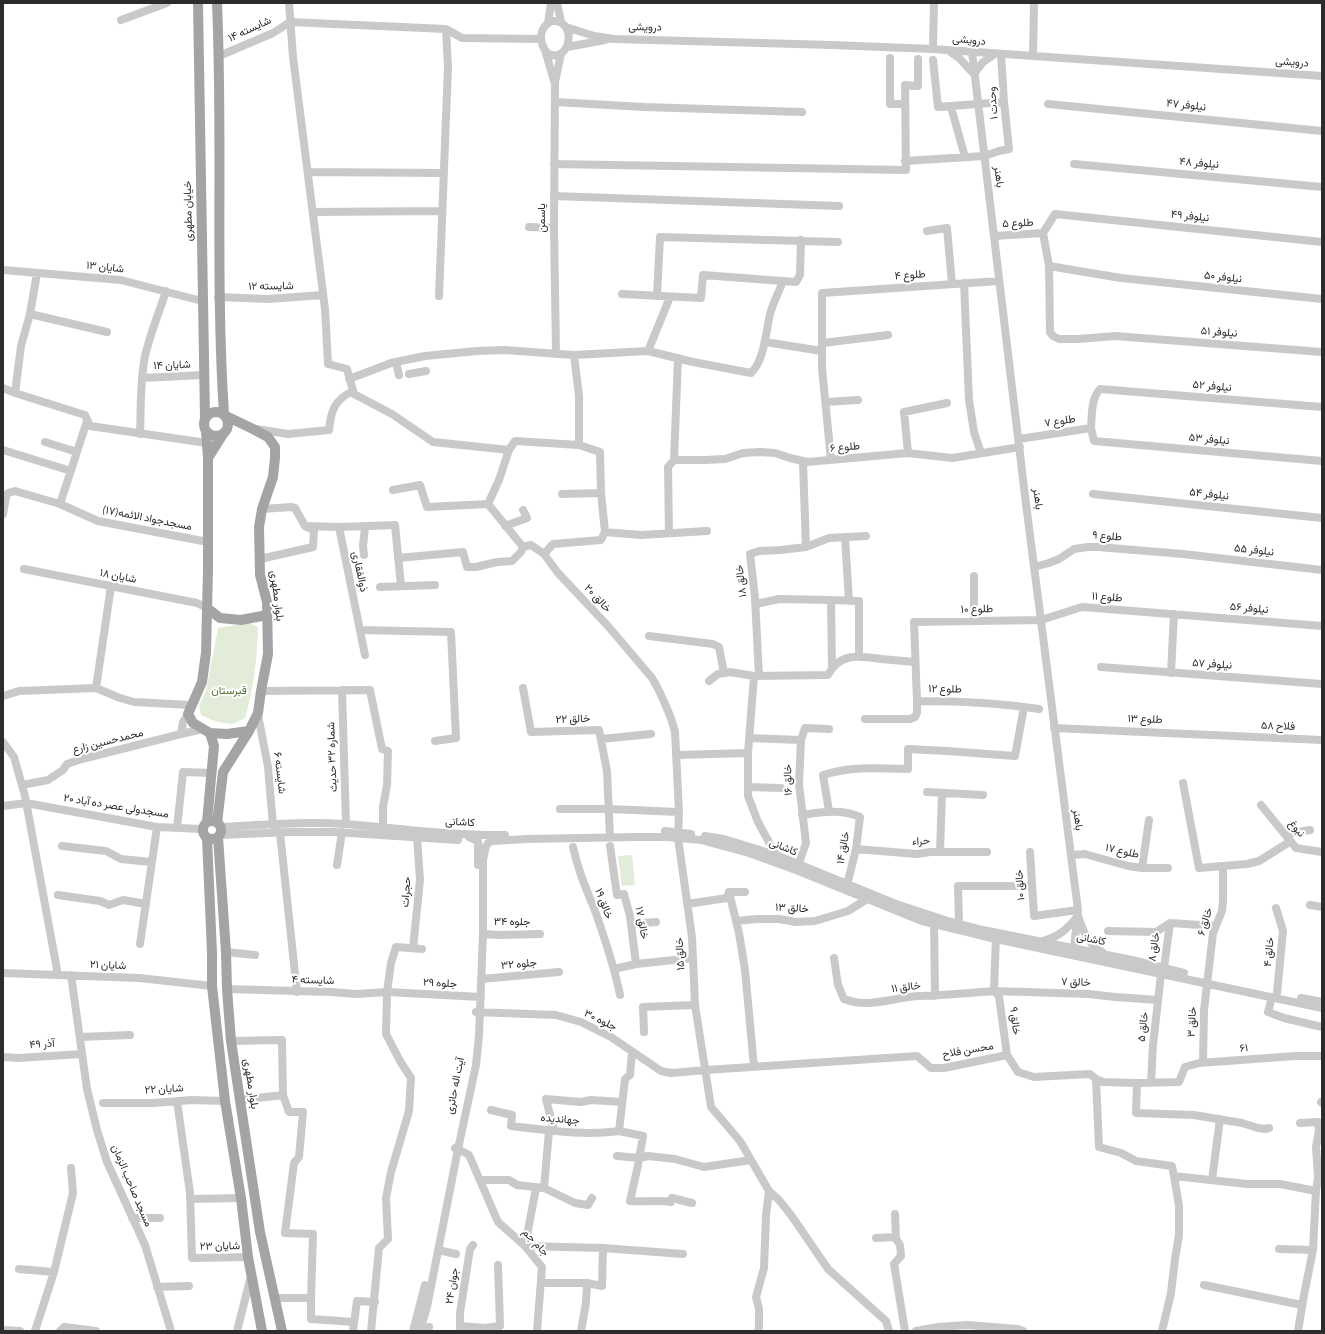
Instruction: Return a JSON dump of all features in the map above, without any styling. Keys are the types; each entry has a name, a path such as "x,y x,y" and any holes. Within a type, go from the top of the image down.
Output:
{"main road":[{"name":"خیابان مطهری","path":"198,3 203,376 205,418"},
{"path":"208,458 222,434 228,428 228,420 225,415 220,362 218,297 218,3"},
{"path":"225,415 216,411 208,414 205,418 204,424 208,458 206,654 202,682 189,710 193,723 207,731 227,734 249,731"},
{"name":"بلوار مطهری","path":"225,415 268,437 275,447 274,477 262,509 259,527 260,575 267,602 268,654 258,715 223,772 213,830 226,952 226,989 231,1041 260,1232 282,1331"},
{"path":"206,431 214,436 222,434"},
{"path":"207,608 220,618 240,620 267,615"},
{"name":"بلوار مطهری","path":"207,731 214,746 212,773 212,986 225,1101 241,1198 248,1258 262,1331"},
{"path":"235,1159 249,1157"}],"street":[{"path":"121,20 167,3"},
{"path":"289,3 312,212 324,295 328,364 347,369 354,394 392,414 433,442 509,450"},
{"path":"548,23 551,3"},
{"path":"557,3 564,25 568,37 567,47 561,54 556,56 548,54 540,39 543,28 548,23 557,21 564,25 594,36 614,39"},
{"path":"933,49 934,3"},
{"path":"1033,56 1034,3"},
{"path":"290,22 446,29 462,38 540,39"},
{"name":"شایسته ۱۴","path":"219,56 273,33 290,22"},
{"path":"439,296 448,67 446,29"},
{"path":"567,47 587,42 614,39"},
{"name":"درویشی","path":"614,39 933,49 1322,76"},
{"name":"یاسمن","path":"545,50 555,82"},
{"path":"947,50 959,58 974,74 983,62 998,54"},
{"name":"باهنر","path":"972,52 1034,566 1078,913 1074,948"},
{"name":"یاسمن","path":"556,354 554,228 555,82 561,54"},
{"name":"وحدت ۱","path":"984,156 999,151 1009,150 998,54"},
{"path":"890,58 890,104 905,104"},
{"path":"554,164 906,170 905,85 918,86 918,59"},
{"path":"933,60 938,108 1004,102"},
{"path":"555,102 644,107 802,112"},
{"name":"نیلوفر ۴۷","path":"1048,104 1322,131"},
{"path":"951,107 965,157"},
{"path":"905,161 984,156"},
{"name":"نیلوفر ۴۸","path":"1074,164 1322,187"},
{"path":"308,172 444,173"},
{"path":"554,196 839,206"},
{"path":"312,212 442,210"},
{"name":"نیلوفر ۴۹","path":"1043,233 1055,214 1322,242"},
{"path":"529,227 554,228"},
{"path":"927,230 947,228 952,284"},
{"path":"1043,233 1049,266"},
{"name":"طلوع ۵","path":"994,236 1043,233"},
{"path":"657,296 660,237 838,242"},
{"path":"622,294 701,298 703,275 796,282 800,275 801,240"},
{"name":"نیلوفر ۵۰","path":"1049,266 1121,278 1322,299"},
{"name":"نیلوفر ۵۱","path":"1049,266 1050,332 1053,336 1059,339 1115,336 1322,352"},
{"name":"شایان ۱۳","path":"3,270 121,280 202,301"},
{"path":"15,393 21,346 30,314 37,273"},
{"path":"350,379 396,362 424,356 489,350 574,355 648,351 752,373 757,368 760,361 771,313 783,281"},
{"name":"طلوع ۴","path":"822,347 822,293 999,281"},
{"path":"964,284 969,400 974,432 981,453"},
{"path":"140,434 142,378 145,357 166,291"},
{"name":"شایسته ۱۲","path":"218,297 268,299 324,295"},
{"path":"648,351 670,297"},
{"path":"30,314 107,332"},
{"path":"764,342 822,347 888,335"},
{"path":"822,347 822,368 831,460"},
{"path":"574,355 579,396 579,445"},
{"path":"669,533 668,467 674,460 678,358"},
{"path":"412,359 412,374 426,371"},
{"path":"396,362 399,374"},
{"name":"شایان ۱۴","path":"142,378 203,376"},
{"path":"3,388 85,415 90,426 207,443"},
{"name":"نیلوفر ۵۲","path":"1091,428 1094,400 1100,389 1322,407"},
{"path":"253,429 288,434 329,430 333,411 337,402 342,396 353,391"},
{"path":"826,402 858,400"},
{"path":"908,453 904,412 947,403"},
{"path":"60,504 87,421"},
{"name":"طلوع ۷","path":"1019,443 1091,428 1094,441"},
{"path":"488,504 499,480 509,450 515,441 579,445 600,452 601,493 605,532 601,540 553,544 544,554 531,546 523,547"},
{"name":"نیلوفر ۵۳","path":"1094,441 1322,461"},
{"path":"45,442 77,452"},
{"name":"طلوع ۶","path":"674,460 725,459 743,453 760,452 775,453 803,462 908,453 952,458 981,453 1019,443"},
{"path":"3,450 71,471"},
{"path":"803,462 806,548"},
{"path":"393,490 420,485 427,507 488,504"},
{"name":"مسجدجواد الائمه(۱۷)","path":"3,489 60,504 98,521 208,542"},
{"path":"3,514 6,497 8,493 13,492"},
{"path":"562,494 601,493"},
{"name":"نیلوفر ۵۴","path":"1093,494 1322,518"},
{"path":"488,504 523,547"},
{"path":"260,559 313,547 314,530 305,526 295,508 262,509"},
{"path":"505,526 527,518 524,510"},
{"path":"305,526 365,527 395,525 400,586"},
{"name":"ذوالفقاری","path":"339,527 365,655"},
{"path":"364,555 365,527"},
{"path":"605,532 641,535 707,531"},
{"name":"خالق ۱۸","path":"774,858 748,796 749,738 757,676 756,604 750,554 759,551 806,548 829,538 866,536"},
{"path":"845,537 849,601"},
{"path":"398,558 463,552 467,567 476,567 497,562 512,561 521,552 523,547"},
{"name":"طلوع ۹","path":"1034,566 1059,559 1074,549 1088,547 1183,554"},
{"name":"خالق ۲۰","path":"544,554 558,573 608,626 657,686 673,722 675,732 679,812 678,835"},
{"name":"نیلوفر ۵۵","path":"1183,554 1322,570"},
{"name":"شایان ۱۸","path":"24,569 197,603 207,608"},
{"path":"974,576 974,621"},
{"path":"380,587 435,585"},
{"path":"96,688 111,586"},
{"path":"756,604 779,599 859,601 859,656"},
{"path":"831,600 832,668"},
{"name":"طلوع ۱۱","path":"1041,620 1082,607 1174,614"},
{"path":"1171,673 1174,614"},
{"name":"نیلوفر ۵۶","path":"1174,614 1322,626"},
{"name":"طلوع ۱۰","path":"915,662 914,622 1041,620"},
{"path":"360,630 452,632 456,738 435,741"},
{"path":"649,636 713,644 719,647 724,673"},
{"path":"709,681 718,674 730,672 757,676 828,675 832,668 842,660 859,656 915,662 917,700"},
{"name":"نیلوفر ۵۷","path":"1101,668 1322,684"},
{"path":"3,696 19,691 96,688 134,702 189,710 183,722 181,734"},
{"name":"خالق ۲۲","path":"523,688 531,732 599,730 601,740"},
{"name":"شماره ۳۲ حدیث","path":"342,690 346,824"},
{"path":"261,691 370,690 382,748 388,751 387,785 383,807 383,828"},
{"name":"طلوع ۱۲","path":"865,719 910,719 915,717 917,713 917,700 957,701 1024,707 1040,710"},
{"path":"802,814 829,811 822,775 836,771 863,768 908,769 908,749 947,750 1015,756 1024,707"},
{"name":"شایسته ۶","path":"258,715 268,767 273,825"},
{"path":"749,738 801,740 805,728 829,729"},
{"name":"طلوع ۱۳","path":"1054,728 1234,735"},
{"name":"محمدحسین زارع","path":"22,785 48,780 59,773 67,764 82,759 181,734 207,731"},
{"path":"610,834 607,771 601,740 650,734"},
{"name":"فلاح ۵۸","path":"1234,735 1322,740"},
{"name":"خالق ۱۶","path":"797,868 806,842 798,784 801,740"},
{"path":"3,742 14,757 22,785 58,975"},
{"path":"676,755 748,753"},
{"path":"176,828 183,772 212,773"},
{"path":"1183,783 1200,868 1248,864 1260,861 1288,837 1310,830"},
{"path":"748,787 781,788"},
{"path":"927,792 983,795"},
{"path":"940,852 942,793"},
{"name":"مسجدولی عصر ده آباد ۲۰","path":"3,806 26,803 157,827 213,830"},
{"name":"نبوغ","path":"1261,805 1296,848 1322,852"},
{"path":"560,809 609,809 679,812"},
{"name":"خالق ۱۴","path":"829,811 852,814 860,817 856,849 847,888"},
{"path":"1142,868 1149,820"},
{"name":"کاشانی","path":"213,830 313,823 346,824 460,835 678,835 724,839 847,888 896,904 934,921 996,936 1040,941 1107,955 1162,971"},
{"path":"273,825 280,833 298,992"},
{"path":"140,944 157,827"},
{"name":"کاشانی","path":"213,830 280,833 342,832 478,841 610,834"},
{"path":"337,864 342,832"},
{"path":"460,835 478,841"},
{"path":"492,841 503,835"},
{"name":"خالق ۱۵","path":"678,835 692,937 695,1004 711,1107 740,1141 769,1191 779,1200 791,1215 828,1269 886,1322 889,1331"},
{"name":"حجرات","path":"413,948 420,880 417,838"},
{"name":"آیت اله حائری","path":"478,841 480,909 479,997"},
{"name":"آیت اله حائری","path":"420,1331 438,1250 472,1067 481,979 483,934 483,860 486,846 492,841"},
{"path":"62,846 106,851 121,860 151,862"},
{"name":"خالق ۱۷","path":"610,846 617,895 624,894 630,916 636,964"},
{"name":"خالق ۱۹","path":"573,847 583,884 594,909 614,970 620,995"},
{"name":"حراء","path":"856,849 917,854 940,852 987,852"},
{"name":"خالق ۱۰","path":"1030,852 1034,916 1078,913"},
{"name":"طلوع ۱۷","path":"1071,855 1085,854 1128,866 1142,868 1168,868"},
{"name":"خالق ۶","path":"1207,981 1210,948 1215,926 1222,911 1224,901 1222,866"},
{"path":"959,924 958,886 1032,886"},
{"name":"کاشانی","path":"847,888 867,899 922,921 959,924 1027,945 1114,963 1162,971 1322,1008"},
{"path":"687,904 727,898 729,892"},
{"path":"729,892 745,892"},
{"path":"729,892 745,970 754,1067"},
{"path":"58,895 100,902 109,905 123,900 146,904"},
{"name":"خالق ۱۳","path":"736,921 779,919 796,922 815,921 848,911 867,899"},
{"path":"1310,905 1322,907"},
{"name":"خالق ۴","path":"1276,908 1283,931 1275,996 1268,1012 1284,1018 1322,1027"},
{"path":"1027,945 1054,938 1066,929 1078,913"},
{"path":"1078,913 1086,938 1093,946 1107,955 1114,963"},
{"name":"خالق ۱۱","path":"834,958 838,985 844,998 849,1001 869,1004 902,998 935,996 934,921"},
{"path":"631,924 656,922"},
{"path":"1108,931 1156,932 1170,923 1215,926"},
{"name":"خالق ۸","path":"1162,971 1170,923"},
{"name":"جلوه ۳۴","path":"483,934 540,934"},
{"name":"خالق ۹","path":"996,936 994,991 999,996 1007,1055"},
{"path":"371,1331 379,1248 388,1239 386,1198 391,1172 409,1111 411,1078 386,1034 387,992 391,963 396,947 422,949"},
{"path":"226,952 255,955"},
{"path":"614,970 636,964 693,958"},
{"name":"خالق ۵","path":"1151,1083 1153,1045 1162,971"},
{"name":"جلوه ۳۲","path":"481,979 559,972"},
{"name":"شایان ۲۱","path":"3,973 139,978 212,986"},
{"name":"مسجد صاحب الزمان","path":"71,975 87,1089 99,1137 107,1162 145,1245 170,1331"},
{"name":"خالق ۳","path":"1203,1062 1204,1010 1207,981"},
{"name":"شایسته ۴","path":"226,989 356,994 387,992 399,993"},
{"path":"935,996 994,991"},
{"name":"خالق ۷","path":"994,991 1088,994 1158,1000"},
{"name":"جلوه ۲۹","path":"399,993 479,997"},
{"name":"کاشانی","path":"1275,996 1322,1002"},
{"path":"644,1032 643,1006 695,1004"},
{"name":"جلوه ۳۰","path":"478,1012 556,1016 581,1022 611,1038 662,1071 671,1073 706,1070"},
{"path":"80,1037 130,1035"},
{"path":"231,1041 282,1040 283,1095 289,1112 303,1112 299,1157 294,1163 285,1233 313,1234 311,1319 354,1322"},
{"path":"619,1131 625,1079 630,1075 632,1052"},
{"name":"آذر ۴۹","path":"3,1057 18,1058 82,1054"},
{"name":"محسن فلاح","path":"706,1070 917,1056 931,1068 944,1068 1007,1055 1018,1072 1034,1077 1090,1074 1103,1082 1179,1082"},
{"name":"۶۱","path":"1179,1082 1186,1067 1203,1062 1295,1056 1322,1056"},
{"path":"1096,1079 1099,1147 1121,1153 1136,1161 1172,1166 1179,1206 1179,1235 1171,1293 1162,1331"},
{"path":"1138,1083 1136,1113 1194,1115 1220,1118 1265,1130 1269,1128"},
{"path":"240,1100 283,1095"},
{"path":"622,1102 591,1100 581,1102 546,1099 551,1131 540,1188 525,1246 603,1248 683,1254"},
{"path":"177,1101 190,1199 241,1198"},
{"name":"شایان ۲۲","path":"103,1103 225,1101"},
{"name":"جهاندیده","path":"491,1110 512,1115 511,1126 551,1131 599,1134 619,1131 643,1136 640,1158 630,1202 656,1200 671,1202 672,1198 692,1203"},
{"path":"1212,1180 1220,1118"},
{"path":"1298,1331 1318,1226 1316,1191 1320,1153 1316,1147 1319,1130 1318,1122 1300,1123"},
{"name":"آیت اله حائری","path":"413,1331 422,1301 456,1148"},
{"name":"جام جم","path":"456,1148 469,1155 498,1222 525,1246 542,1267 537,1331"},
{"path":"617,1156 640,1158 648,1156 675,1159 704,1167 751,1160"},
{"path":"35,1331 54,1272 73,1193 71,1168"},
{"path":"1174,1176 1247,1184 1280,1184 1316,1191"},
{"path":"481,1180 509,1180 517,1185 540,1188 575,1203 588,1205 592,1198"},
{"path":"758,1331 759,1309 756,1297 764,1268 765,1221 769,1191"},
{"name":"شایان ۲۳","path":"190,1199 192,1258 248,1258"},
{"path":"895,1214 896,1237 900,1245 901,1256 894,1264 905,1331"},
{"path":"132,1218 160,1218"},
{"path":"876,1238 896,1237"},
{"name":"جوان ۲۴","path":"460,1328 460,1313 468,1258 470,1249 473,1245"},
{"path":"542,1282 587,1283 602,1286 603,1248"},
{"path":"1279,1249 1313,1250"},
{"path":"438,1250 456,1254"},
{"path":"460,1328 485,1328 500,1326 498,1266"},
{"path":"19,1268 54,1272"},
{"path":"237,1331 251,1275"},
{"path":"581,1331 586,1303 587,1283"},
{"path":"1204,1285 1302,1304"},
{"path":"157,1287 189,1286"},
{"path":"274,1298 311,1298"},
{"path":"353,1331 357,1301 374,1302"},
{"path":"918,1331 938,1327 967,1325 1018,1329 1023,1331"},
{"path":"60,1331 64,1327 96,1331"},
{"path":"3,1330 20,1331"}],"green space":[{"name":"قبرستان","path":"249,623 258,627 258,639 253,684 245,718 233,724 217,722 201,715 199,706 206,691 218,628"},
{"path":"632,855 635,885 622,886 618,856"}]}
